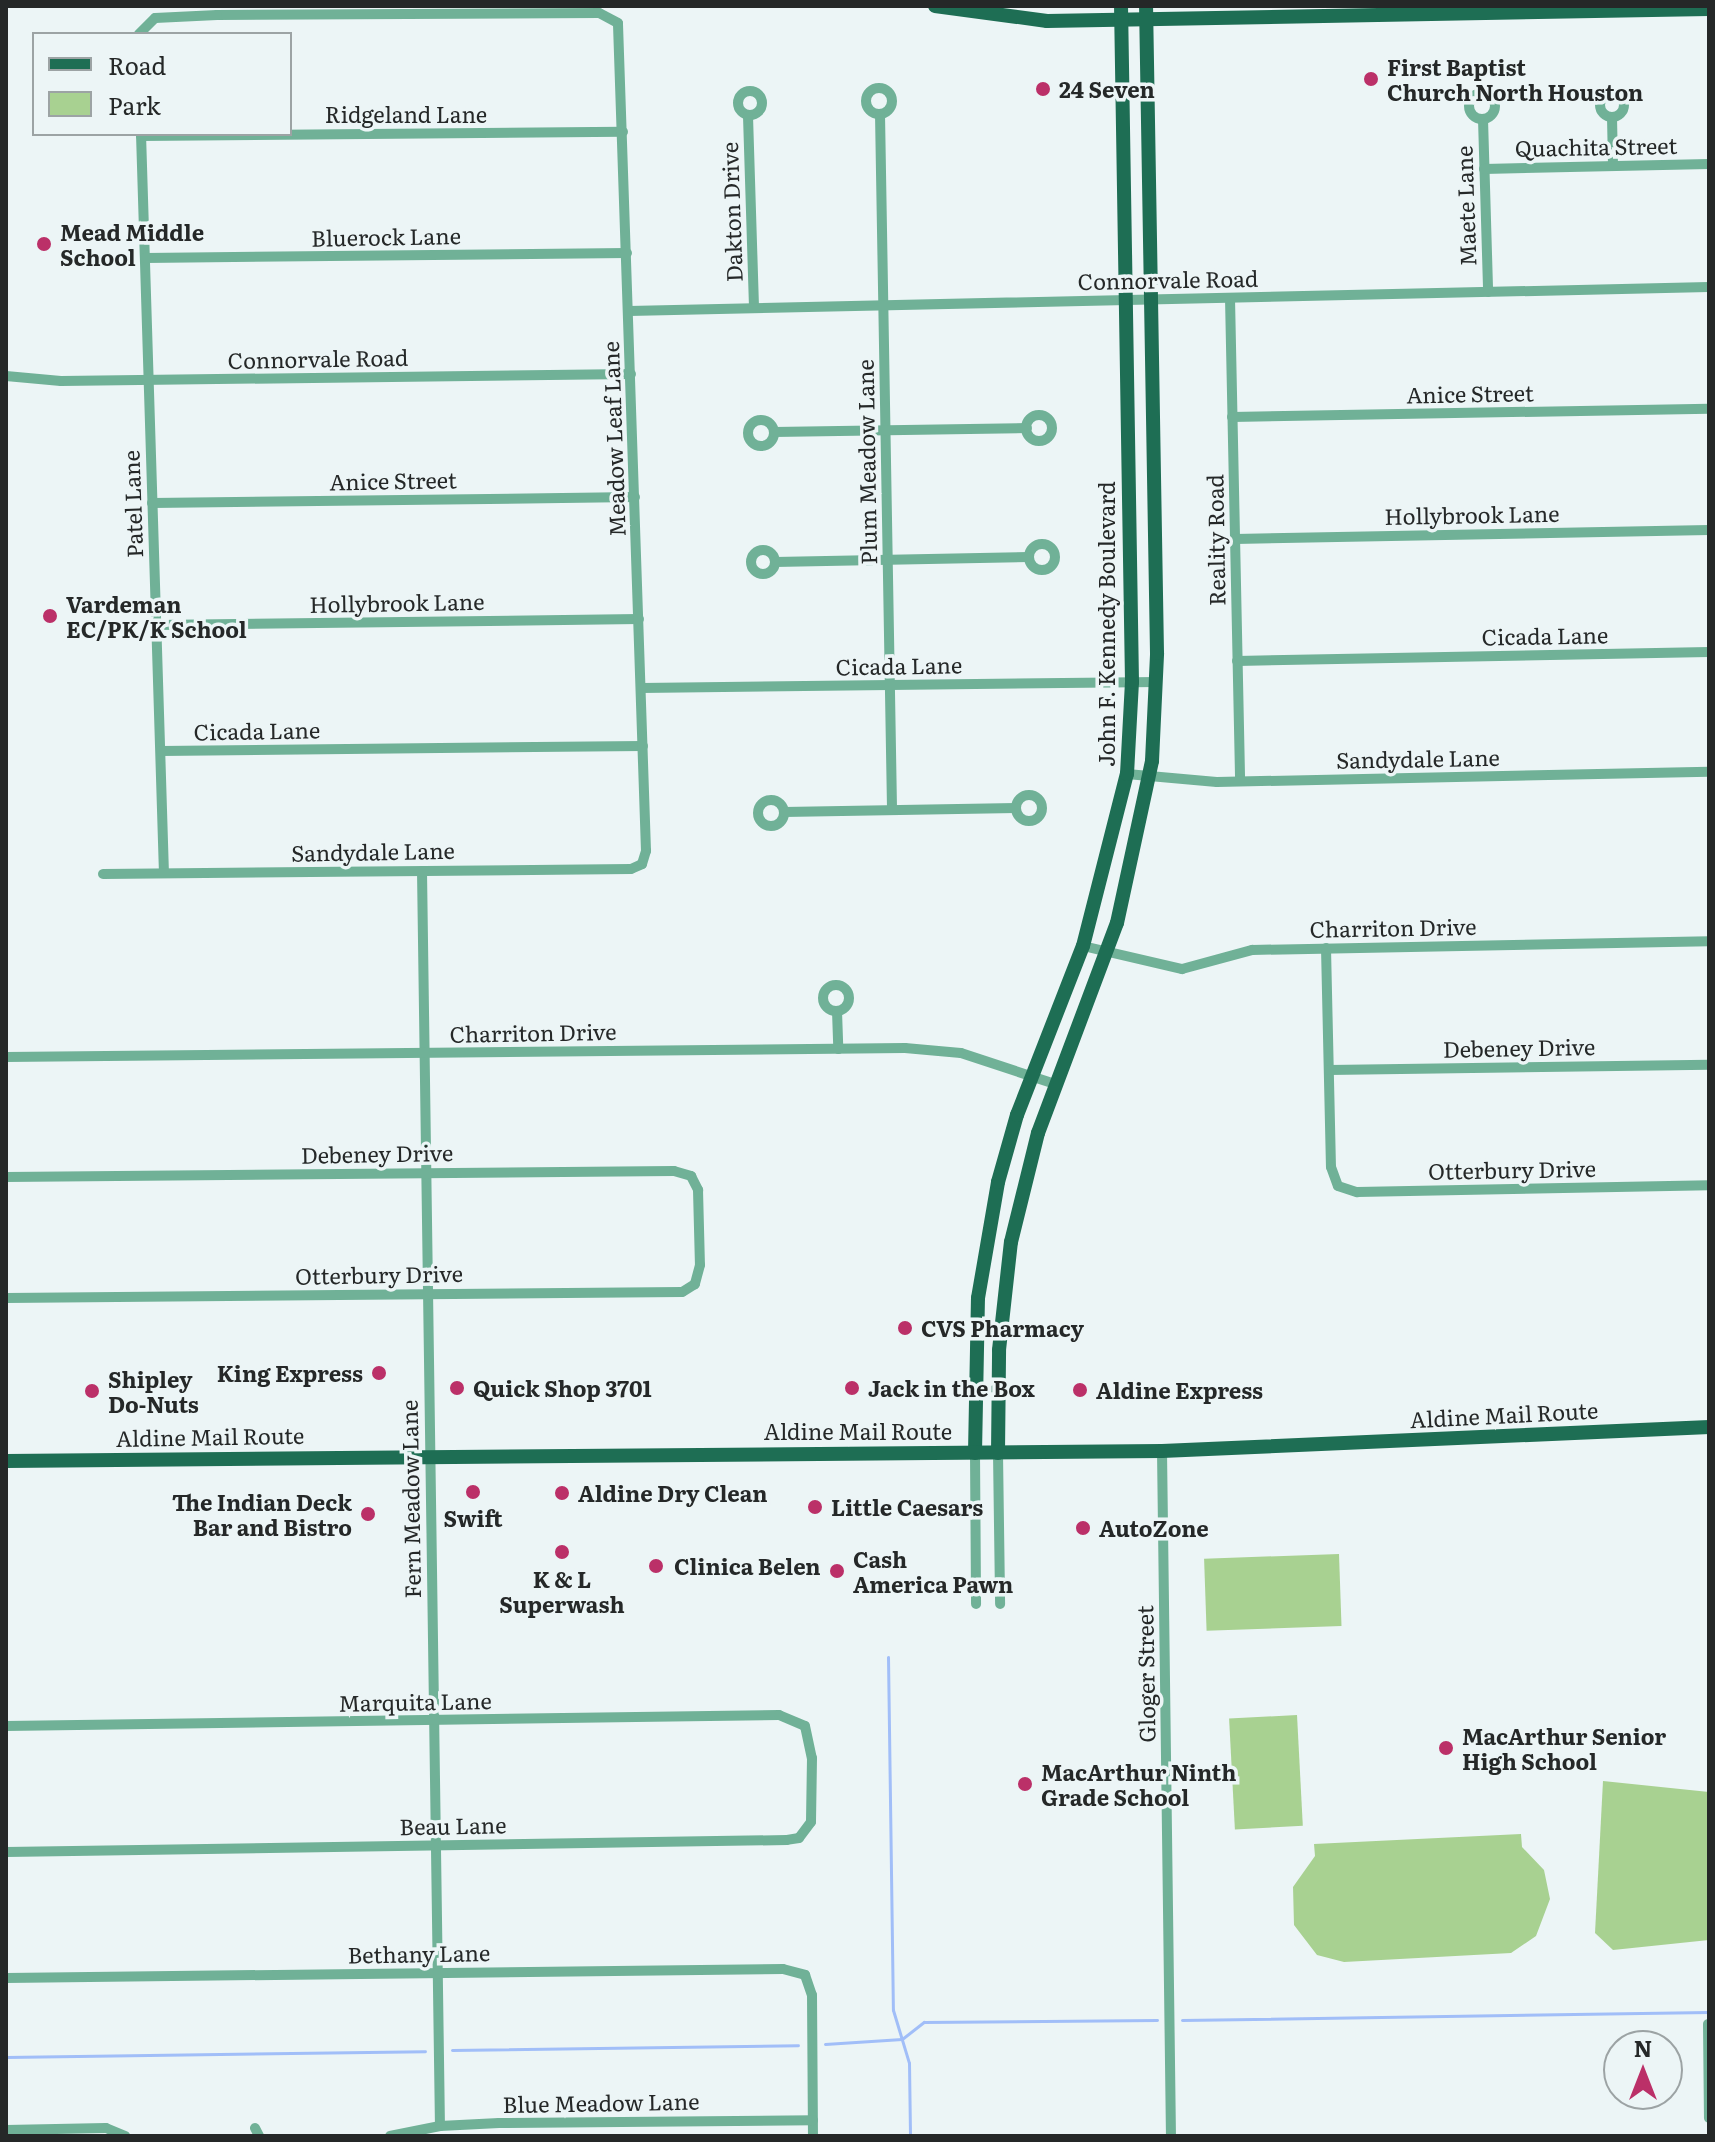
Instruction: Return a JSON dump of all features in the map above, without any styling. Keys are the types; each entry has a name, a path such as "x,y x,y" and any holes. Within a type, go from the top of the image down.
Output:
{"main road":[{"path":"935,6 1010,19 1121,13 1709,9"},
{"name":"John F. Kennedy Boulevard","path":"975,1453 974,1354 983,1264 998,1182 1032,1076 1083,946 1127,774 1132,682 1121,13"},
{"name":"John F. Kennedy Boulevard","path":"998,1453 1005,1269 1055,1084 1107,956 1149,777 1157,682 1146,13"},
{"path":"983,1264 1005,1269"},
{"name":"Aldine Mail Route","path":"6,1461 1162,1451 1709,1427"}],"street":[{"name":"Meadow Leaf Lane","path":"217,10 610,17 620,34 643,746 642,864"},
{"path":"140,32 146,24 163,17 217,10"},
{"name":"Plum Meadow Lane","path":"880,114 892,810"},
{"name":"Dakton Drive","path":"748,116 754,308"},
{"path":"1612,117 1613,166"},
{"name":"Maete Lane","path":"1483,119 1488,292"},
{"name":"Ridgeland Lane","path":"292,134 623,132"},
{"name":"Patel Lane","path":"141,136 164,873"},
{"name":"Quachita Street","path":"1484,169 1709,164"},
{"name":"Bluerock Lane","path":"145,258 627,253"},
{"name":"Connorvale Road","path":"629,311 1709,287"},
{"name":"Reality Road","path":"1230,298 1240,781"},
{"name":"Connorvale Road","path":"6,376 148,380 631,374"},
{"name":"Anice Street","path":"1232,417 1709,409"},
{"path":"774,432 1027,428"},
{"name":"Anice Street","path":"152,503 635,497"},
{"name":"Hollybrook Lane","path":"1235,539 1709,530"},
{"path":"775,562 1029,557"},
{"name":"Hollybrook Lane","path":"156,625 639,619"},
{"name":"Cicada Lane","path":"1237,661 1709,652"},
{"name":"Cicada Lane","path":"641,688 1157,682"},
{"name":"Cicada Lane","path":"161,751 643,746"},
{"name":"Sandydale Lane","path":"1127,774 1240,781 1709,772"},
{"path":"784,812 1016,808"},
{"name":"Sandydale Lane","path":"103,874 631,869 642,864"},
{"name":"Fern Meadow Lane","path":"422,871 440,2126"},
{"name":"Charriton Drive","path":"1083,946 1107,956 1182,969 1252,950 1709,941"},
{"path":"1326,948 1329,1070"},
{"path":"837,1011 838,1049"},
{"name":"Charriton Drive","path":"6,1057 935,1049 1055,1084"},
{"name":"Debeney Drive","path":"1329,1070 1709,1065"},
{"name":"Otterbury Drive","path":"1329,1070 1331,1167 1338,1186 1357,1192 1709,1185"},
{"name":"Debeney Drive","path":"6,1177 424,1172 684,1173 698,1190 699,1231"},
{"name":"Otterbury Drive","path":"6,1298 682,1292 699,1276 699,1231"},
{"name":"Gloger Street","path":"1162,1451 1171,2136"},
{"name":"John F. Kennedy Boulevard","path":"975,1453 976,1604"},
{"name":"John F. Kennedy Boulevard","path":"998,1453 1000,1604"},
{"name":"Marquita Lane","path":"6,1726 779,1715 805,1726 811,1741"},
{"name":"Beau Lane","path":"6,1852 799,1838 811,1822 811,1741"},
{"name":"Bethany Lane","path":"6,1978 783,1969 805,1975 812,2000 813,2120"},
{"path":"1708,2024 1709,2118"},
{"path":"813,2120 813,2136"},
{"name":"Blue Meadow Lane","path":"390,2136 440,2126 813,2120"},
{"path":"6,2130 106,2128 125,2136"}],"green space":[{"path":"1339,1554 1342,1626 1207,1631 1204,1559"},
{"path":"1297,1715 1303,1826 1235,1829 1229,1719"},
{"path":"1603,1781 1709,1792 1709,1940 1613,1950 1595,1933"},
{"path":"1521,1834 1522,1847 1544,1870 1550,1899 1536,1936 1511,1953 1344,1962 1317,1955 1294,1925 1293,1887 1315,1856 1314,1844"}],"waterway":[{"path":"888,1657 893,2010 909,2063 910,2136"},
{"path":"1182,2020 1709,2012"},
{"path":"825,2044 902,2039 924,2022 1157,2020"},
{"path":"452,2050 798,2045"},
{"path":"6,2057 425,2051"}],"place":[{"name":"First Baptist Church North Houston","path":"1371,79"},
{"name":"24 Seven","path":"1043,89"},
{"name":"Mead Middle School","path":"44,244"},
{"name":"Vardeman EC/PK/K School","path":"50,616"},
{"name":"CVS Pharmacy","path":"905,1328"},
{"name":"King Express","path":"379,1373"},
{"name":"Quick Shop 3701","path":"457,1388"},
{"name":"Jack in the Box","path":"852,1388"},
{"name":"Aldine Express","path":"1080,1390"},
{"name":"Shipley Do-Nuts","path":"92,1391"},
{"name":"Swift","path":"473,1492"},
{"name":"Aldine Dry Clean","path":"562,1493"},
{"name":"Little Caesars","path":"815,1507"},
{"name":"The Indian Deck Bar and Bistro","path":"368,1514"},
{"name":"AutoZone","path":"1083,1528"},
{"name":"K & L Superwash","path":"562,1552"},
{"name":"Clinica Belen","path":"656,1566"},
{"name":"Cash America Pawn","path":"837,1571"},
{"name":"MacArthur Senior High School","path":"1446,1748"},
{"name":"MacArthur Ninth Grade School","path":"1025,1784"}]}
